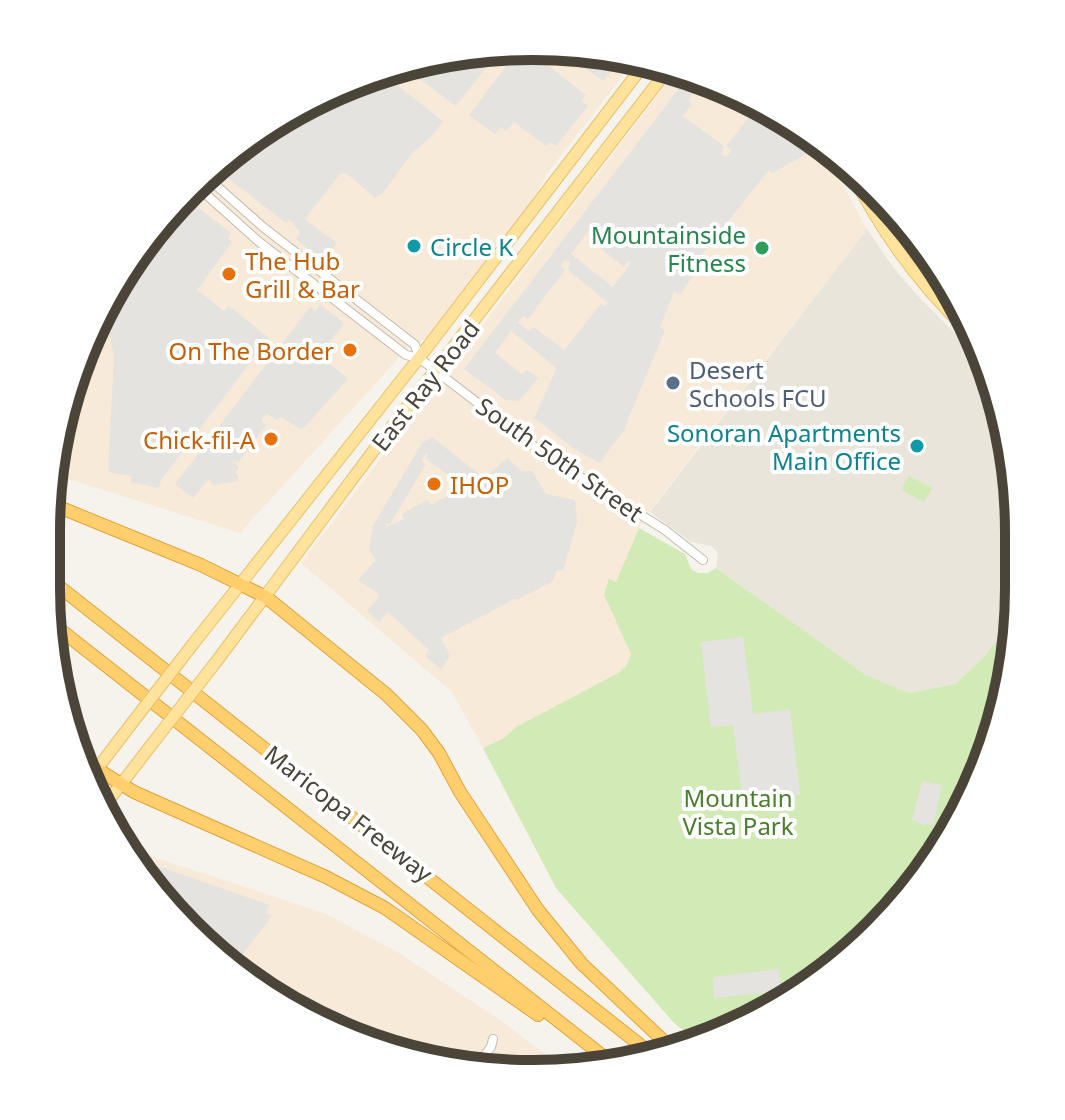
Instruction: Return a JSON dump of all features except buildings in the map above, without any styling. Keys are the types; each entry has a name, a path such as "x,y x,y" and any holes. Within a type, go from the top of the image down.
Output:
{"highway":[{"path":"61,508 240,583 266,597 387,695 422,730 439,753 460,792 538,910 582,964 664,1041"},
{"name":"Maricopa Freeway","path":"60,587 643,1047"},
{"name":"Maricopa Freeway","path":"62,631 601,1055"},
{"path":"97,769 153,801 326,877 385,908 599,1055"}],"main road":[{"name":"East Ray Road","path":"110,798 266,597 427,365 639,72"},
{"name":"East Ray Road","path":"97,769 240,583 427,365 661,78"},
{"path":"866,197 884,228 950,313"}],"street":[{"name":"South 50th Street","path":"214,184 255,221 415,345 427,365"},
{"name":"South 50th Street","path":"204,193 258,241 406,355 427,365 547,456 665,530 703,560"},
{"path":"935,297 939,292"},
{"path":"483,1057 493,1039"}],"shaded area":[{"path":"541,60 586,95 581,101 588,106 556,146 550,142 546,146 514,122 506,131 501,127 495,134 469,115 510,61"},
{"path":"502,61 563,61 627,70 428,337 415,340 240,533 63,477 76,410 96,352 123,296 177,221 221,177 270,140 324,109 381,85 440,69"},
{"path":"490,62 456,106 414,75"},
{"path":"577,62 606,66 612,70 603,81"},
{"path":"669,80 713,96 769,123 834,169 867,229 651,509 639,528 616,582 610,580 604,595 631,654 620,672 483,748 452,692 301,563"},
{"path":"392,81 443,121 432,136 412,153 383,193 375,198 346,173 340,174 305,219 337,243 323,260 296,239 300,233 292,222 289,220 286,223 224,175 296,123 352,96"},
{"path":"682,84 696,90 688,100 692,104 683,116 724,146 724,156 729,155 731,150 726,146 752,114 805,147 808,153 773,173 769,170 692,267 696,272 680,294 674,292 660,327 665,330 623,432 599,463 576,450 534,418 556,370 511,331 495,353 522,374 527,370 538,378 519,401 506,400 464,369","holes":["589,230 589,239 624,267 628,261 631,263 613,287 571,254","565,260 570,262 568,270 607,302 605,307 601,304 564,350 534,327 529,331 518,323 523,316 528,319 565,270 561,266"]},
{"path":"193,204 231,233 228,238 232,242 197,290 224,311 229,306 269,338 161,480 159,488 130,482 131,476 108,472 114,356 108,327 123,296 158,245"},
{"path":"867,229 916,294 965,344 980,381 996,440 1004,502 1003,633 985,656 955,684 909,693 866,675 716,568 718,553 711,546 691,542 650,512"},
{"path":"320,304 344,323 320,355 348,379 302,430 281,417 277,420 266,413 261,421 266,425 238,463 232,461 239,467 235,472 238,481 213,485 209,479 193,498 175,484 310,307 315,311"},
{"path":"432,437 484,478 507,458 522,471 532,471 546,494 575,500 577,522 563,571 557,570 553,581 441,638 450,656 441,669 425,656 429,650 388,612 379,622 367,611 380,595 358,580 376,560 369,550 373,526 422,443","holes":["428,454 425,458 463,486 466,482 468,485 431,505 427,500 402,514 404,519 386,527 385,523 390,524 426,464 421,461"]},
{"path":"743,637 753,714 790,709 800,795 743,802 733,725 711,727 701,642"},
{"path":"922,781 942,785 933,825 927,823 926,826 912,820"},
{"path":"140,851 324,913 399,953 503,1022 551,1059 502,1059 440,1051 381,1035 324,1011 270,980 221,943 177,899"},
{"path":"150,863 270,905 266,912 272,916 240,958 198,922"},
{"path":"779,969 781,989 714,998 713,977"}],"green space":[{"path":"909,476 932,488 924,502 901,490"},
{"name":"Mountain Vista Park","path":"639,528 685,554 691,569 708,573 716,568 866,675 909,693 955,684 985,656 1003,633 989,710 969,768 942,824 907,875 867,922 820,962 769,997 688,1034 674,1023 556,888 483,748 626,666 631,654 604,595 609,579 616,582"}],"place":[{"name":"Circle K","path":"414,246"},
{"name":"Mountainside Fitness","path":"762,248"},
{"name":"The Hub Grill & Bar","path":"229,274"},
{"name":"On The Border","path":"350,350"},
{"name":"Desert Schools FCU","path":"673,383"},
{"name":"Chick-fil-A","path":"271,439"},
{"name":"Sonoran Apartments Main Office","path":"917,446"},
{"name":"IHOP","path":"434,484"}]}
